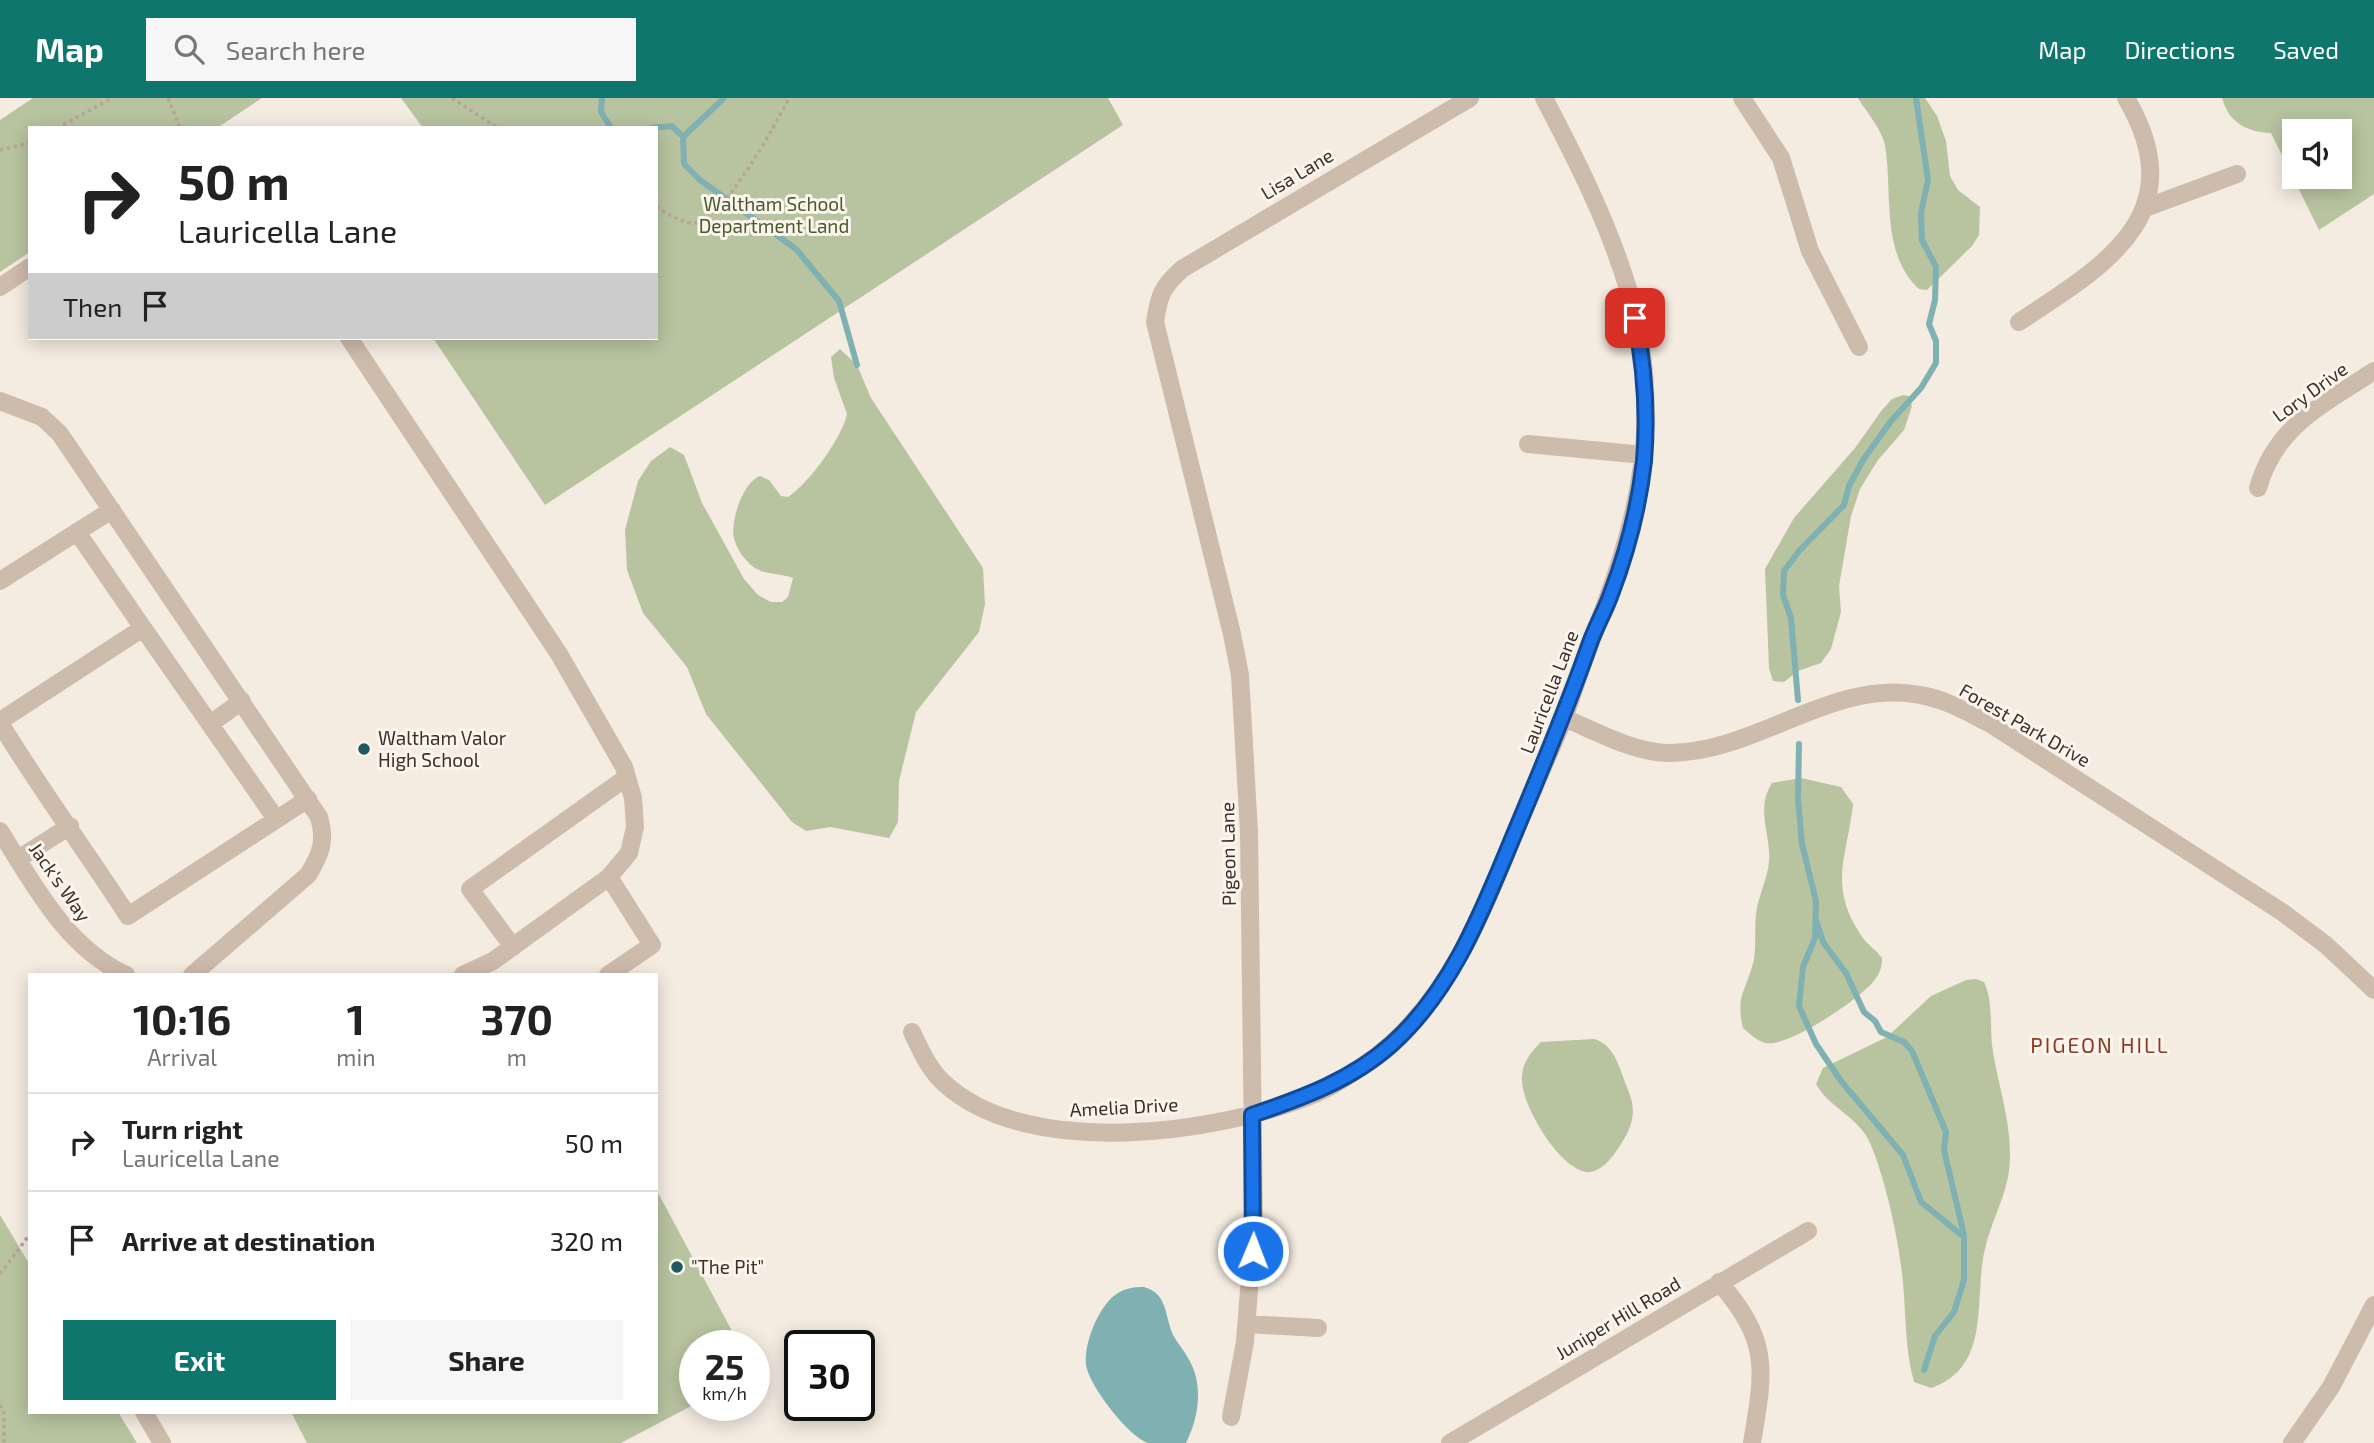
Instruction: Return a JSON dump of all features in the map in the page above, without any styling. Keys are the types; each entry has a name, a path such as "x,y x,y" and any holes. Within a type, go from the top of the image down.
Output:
{"street":[{"name":"Lisa Lane","path":"1158,299 1164,286 1182,269 1470,98"},
{"name":"Lauricella Lane","path":"1252,1115 1318,1093 1391,1044 1427,1006 1454,966 1476,924 1564,718 1592,637 1611,596 1631,532 1644,455 1645,397 1640,342 1630,295 1609,233 1544,98"},
{"path":"1742,98 1781,158 1810,251 1859,347"},
{"path":"2019,322 2108,261 2128,237 2145,208 2149,155 2140,126 2126,98"},
{"path":"2145,208 2237,174"},
{"path":"0,287 28,268"},
{"name":"Pigeon Lane","path":"1158,299 1155,322 1208,530 1240,675 1250,832 1254,1224 1247,1324 1231,1417"},
{"path":"350,340 559,654 627,777 633,798 635,827 629,853 609,877 493,961 467,973"},
{"name":"Lory Drive","path":"2258,488 2265,462 2278,442 2295,425 2374,371"},
{"path":"0,401 42,417 60,434 319,817 324,835 320,855 308,875 193,973"},
{"path":"1528,444 1644,455"},
{"path":"0,581 112,510"},
{"path":"77,532 276,819"},
{"path":"143,628 0,722 30,774 70,826 128,916 307,799"},
{"name":"Forest Park Drive","path":"1564,718 1644,748 1667,753 1698,751 1741,740 1860,695 1897,692 1946,702 1989,723 2282,912 2326,944 2374,990"},
{"path":"210,724 242,701"},
{"path":"513,947 470,889 627,777"},
{"path":"18,859 70,826"},
{"name":"Jack's Way","path":"0,831 61,923 103,970"},
{"path":"609,877 652,945 611,973"},
{"name":"Amelia Drive","path":"912,1032 924,1060 944,1083 968,1101 999,1117 1028,1126 1070,1132 1118,1132 1252,1115"},
{"name":"Juniper Hill Road","path":"1450,1443 1808,1231"},
{"path":"1719,1282 1750,1322 1759,1351 1762,1378 1752,1443"},
{"path":"2292,1443 2331,1387 2374,1305"},
{"path":"1247,1324 1318,1328"},
{"path":"145,1414 162,1443"}],"path":[{"path":"61,126 112,98"},
{"path":"168,98 179,126"},
{"path":"452,98 495,126"},
{"path":"658,208 680,221 699,223 711,216 768,139 789,98"},
{"path":"0,150 28,143"},
{"path":"0,1274 28,1237"},
{"path":"0,1405 4,1413 4,1443"}],"green space":[{"path":"33,98 262,98 220,126 28,126 28,253 0,272 0,120"},
{"name":"Waltham School Department Land","path":"401,98 1108,98 1123,125 545,505 434,340 658,340 658,126 422,126"},
{"path":"1858,98 1925,98 1937,116 1946,141 1950,176 1958,190 1980,207 1979,235 1972,246 1927,290 1919,289 1898,258 1890,221 1885,145"},
{"path":"2222,98 2374,98 2374,194 2319,230 2299,189 2352,189 2352,119 2282,119 2282,155 2271,133 2247,128 2229,114"},
{"path":"840,349 857,365 871,398 983,568 985,604 979,632 916,712 899,781 898,822 889,838 830,827 806,831 792,822 706,714 687,667 643,613 627,570 625,530 638,481 651,461 670,447 684,455 702,503 744,579 758,595 771,602 782,602 788,597 793,578 763,572 753,566 736,545 734,522 743,494 754,480 760,476 769,480 781,496 788,497 805,482 832,447 847,414 834,378 831,357"},
{"path":"1909,396 1912,406 1904,430 1878,460 1860,489 1851,516 1839,586 1841,612 1831,649 1821,663 1798,671 1784,682 1773,681 1769,668 1765,569 1794,518 1855,448 1882,410 1892,399"},
{"path":"1801,778 1841,787 1853,804 1842,872 1845,903 1863,938 1882,958 1873,982 1839,1010 1790,1038 1766,1043 1743,1028 1740,1010 1754,960 1757,908 1768,867 1765,802 1772,783"},
{"path":"1966,980 1984,982 1989,997 1992,1045 2008,1128 2010,1160 2006,1186 1985,1249 1977,1329 1972,1347 1964,1364 1951,1378 1931,1388 1914,1382 1911,1371 1897,1239 1888,1197 1870,1143 1859,1126 1828,1100 1816,1084 1823,1068 1887,1037 1931,996"},
{"path":"1594,1039 1607,1047 1616,1060 1631,1098 1633,1111 1628,1130 1615,1153 1604,1165 1590,1172 1579,1170 1567,1162 1545,1136 1528,1104 1522,1078 1528,1058 1541,1042"},
{"name":"\"The Pit\"","path":"658,1193 731,1330 679,1330 679,1412 621,1443 307,1443 292,1414 658,1414"},
{"path":"0,1215 28,1262 28,1414 119,1414 137,1443 0,1443"}],"water":[{"path":"1144,1287 1152,1290 1161,1300 1173,1335 1188,1358 1196,1379 1197,1412 1186,1443 1148,1443 1140,1439 1112,1411 1087,1369 1089,1339 1104,1307 1121,1291"}],"waterway":[{"path":"602,98 601,112 610,126"},
{"path":"683,137 724,98"},
{"path":"1798,700 1791,618 1783,595 1784,571 1799,551 1844,505 1849,486 1863,460 1891,421 1921,388 1936,363 1936,341 1929,324 1935,300 1936,267 1922,240 1921,213 1928,180 1916,98"},
{"path":"658,127 672,126 683,137 684,164 700,180 796,249 839,301 857,365"},
{"path":"1799,744 1798,799 1802,844 1816,901 1815,938 1803,967 1799,1006 1816,1044 1841,1081 1903,1155 1921,1202 1964,1237 1964,1280 1954,1312 1935,1336 1924,1370"},
{"path":"1817,923 1823,942 1846,973 1864,1012 1875,1021 1881,1032 1904,1042 1912,1051 1946,1132 1944,1150 1964,1235"}],"place":[{"name":"Waltham Valor High School","path":"364,749"},
{"name":"\"The Pit\"","path":"677,1267"}],"district":[{"name":"PIGEON HILL","path":"2100,1046"}],"route":[{"path":"1253,1251 1252,1115 1318,1093 1391,1044 1427,1006 1454,966 1476,924 1564,718 1592,637 1611,596 1631,532 1644,461 1645,397 1635,318"}]}
